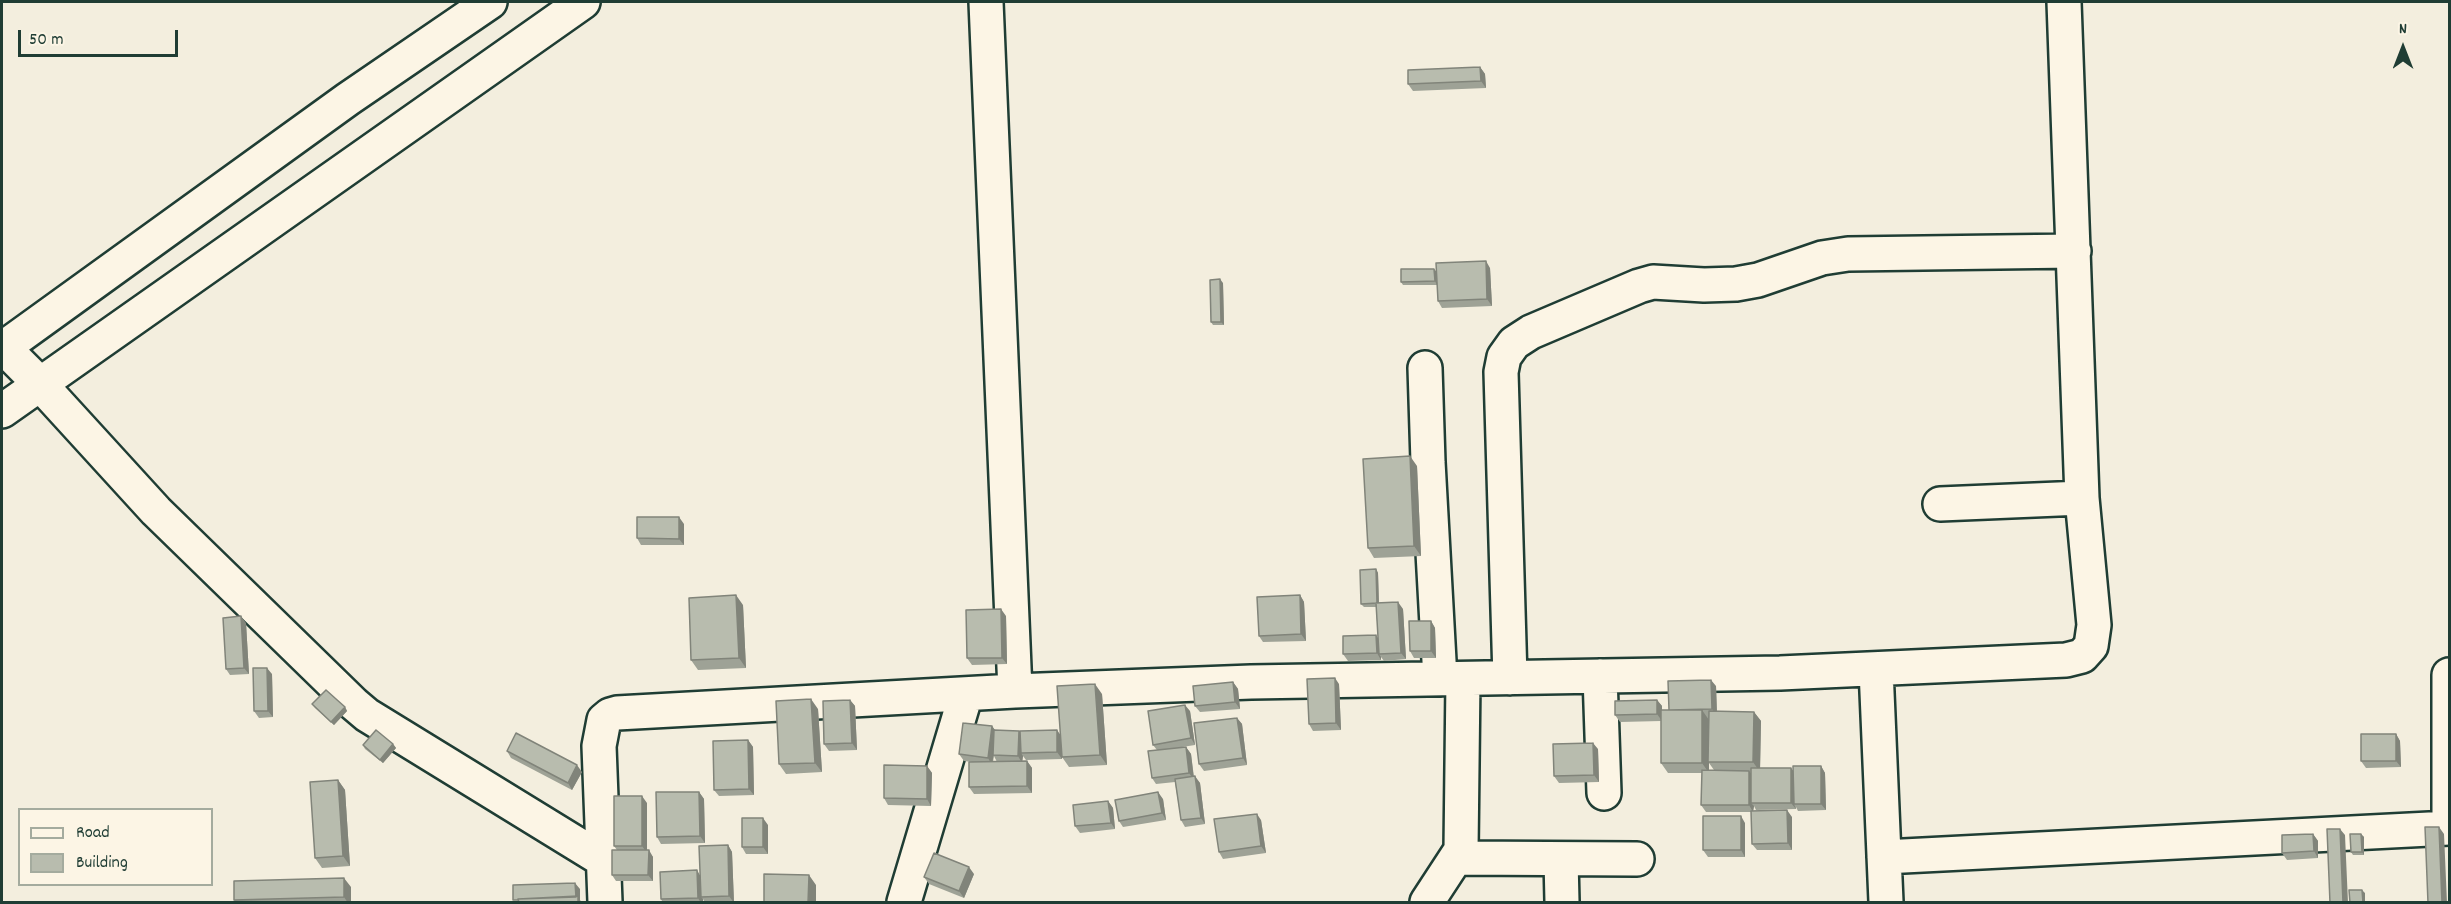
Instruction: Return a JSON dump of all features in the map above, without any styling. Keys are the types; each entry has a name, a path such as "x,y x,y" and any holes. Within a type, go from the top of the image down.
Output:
{"street":[{"path":"490,2 348,99 2,347 40,384 156,511 354,704 367,715 603,860"},
{"path":"2,411 582,2"},
{"path":"986,2 1015,691"},
{"path":"605,903 599,746 602,724 610,715 1015,691 1251,682 1876,669 2066,660 2082,656 2091,646 2094,625 2082,498 2064,2"},
{"path":"1510,678 1501,372 1504,357 1514,343 1532,332 1653,282 1736,284 1758,280 1822,258 1848,254 2074,251"},
{"path":"1425,368 1428,462 1451,679 1463,824 1461,850 1427,903"},
{"path":"1940,504 2082,498"},
{"path":"1876,669 1886,903"},
{"path":"1884,857 2450,828 2448,675"},
{"path":"1600,676 1604,793"},
{"path":"904,903 966,693"},
{"path":"1457,858 1637,858"},
{"path":"1562,858 1562,903"}],"building":[{"path":"1480,67 1481,81 1408,84 1408,70"},
{"path":"1486,261 1487,299 1438,301 1436,263"},
{"path":"1401,269 1434,269 1435,281 1401,282"},
{"path":"1220,279 1221,322 1211,322 1210,280"},
{"path":"1410,456 1414,546 1368,548 1363,459"},
{"path":"637,517 679,517 679,539 637,538"},
{"path":"1376,569 1377,603 1361,604 1360,570"},
{"path":"736,595 739,658 691,660 689,598"},
{"path":"1300,595 1301,634 1259,636 1257,597"},
{"path":"1398,602 1401,653 1379,654 1376,603"},
{"path":"1001,609 1002,658 967,658 966,610"},
{"path":"241,616 244,668 226,669 223,618"},
{"path":"1409,621 1431,621 1431,651 1410,651"},
{"path":"1376,635 1377,653 1343,654 1343,636"},
{"path":"253,668 267,668 268,711 254,711"},
{"path":"1335,678 1336,723 1309,724 1307,679"},
{"path":"1711,680 1712,709 1669,710 1668,681"},
{"path":"1233,682 1235,702 1195,706 1193,686"},
{"path":"1095,684 1100,755 1062,757 1057,686"},
{"path":"326,690 345,707 331,722 312,704"},
{"path":"811,699 815,763 779,764 776,701"},
{"path":"850,700 852,743 824,744 823,701"},
{"path":"1657,700 1657,714 1615,715 1615,701"},
{"path":"1185,705 1191,738 1153,745 1148,711"},
{"path":"1661,710 1702,710 1702,763 1661,763"},
{"path":"1709,711 1754,712 1753,762 1708,762"},
{"path":"1237,718 1243,758 1199,764 1194,723"},
{"path":"963,723 992,726 988,758 959,754"},
{"path":"376,730 393,744 380,760 363,745"},
{"path":"994,730 1019,731 1018,756 993,755"},
{"path":"1057,730 1057,752 1021,753 1020,731"},
{"path":"516,733 577,765 568,783 507,751"},
{"path":"2361,734 2396,734 2396,761 2361,761"},
{"path":"748,740 749,789 714,790 713,741"},
{"path":"1593,743 1594,775 1554,776 1553,744"},
{"path":"1186,747 1189,773 1152,778 1148,751"},
{"path":"1027,761 1027,786 969,787 969,762"},
{"path":"884,765 927,766 927,799 884,798"},
{"path":"1793,766 1821,766 1821,804 1794,804"},
{"path":"1751,768 1791,768 1791,803 1751,803"},
{"path":"1702,770 1749,771 1749,805 1701,805"},
{"path":"1195,776 1201,818 1181,820 1175,779"},
{"path":"338,780 343,856 315,858 310,782"},
{"path":"656,792 699,792 700,836 657,837"},
{"path":"1158,792 1162,813 1119,821 1115,800"},
{"path":"614,796 642,796 642,846 614,846"},
{"path":"1108,801 1111,823 1075,826 1073,805"},
{"path":"1787,810 1788,843 1752,844 1751,811"},
{"path":"1257,814 1261,846 1219,852 1214,819"},
{"path":"1703,816 1741,816 1741,850 1703,850"},
{"path":"742,818 763,818 763,847 742,847"},
{"path":"2425,827 2439,827 2442,903 2428,903"},
{"path":"2327,829 2340,829 2343,903 2330,903"},
{"path":"2313,834 2314,851 2282,853 2282,835"},
{"path":"2350,834 2361,834 2362,852 2351,852"},
{"path":"728,845 729,896 701,897 699,846"},
{"path":"612,850 649,850 648,875 612,875"},
{"path":"934,853 969,867 959,891 924,877"},
{"path":"697,870 698,898 661,899 660,872"},
{"path":"764,874 809,875 808,903 764,903"},
{"path":"344,878 344,897 234,900 234,881"},
{"path":"575,883 576,897 513,900 513,885"},
{"path":"2349,890 2362,890 2363,903 2350,903"},
{"path":"578,896 578,903 519,903 518,899"}]}
